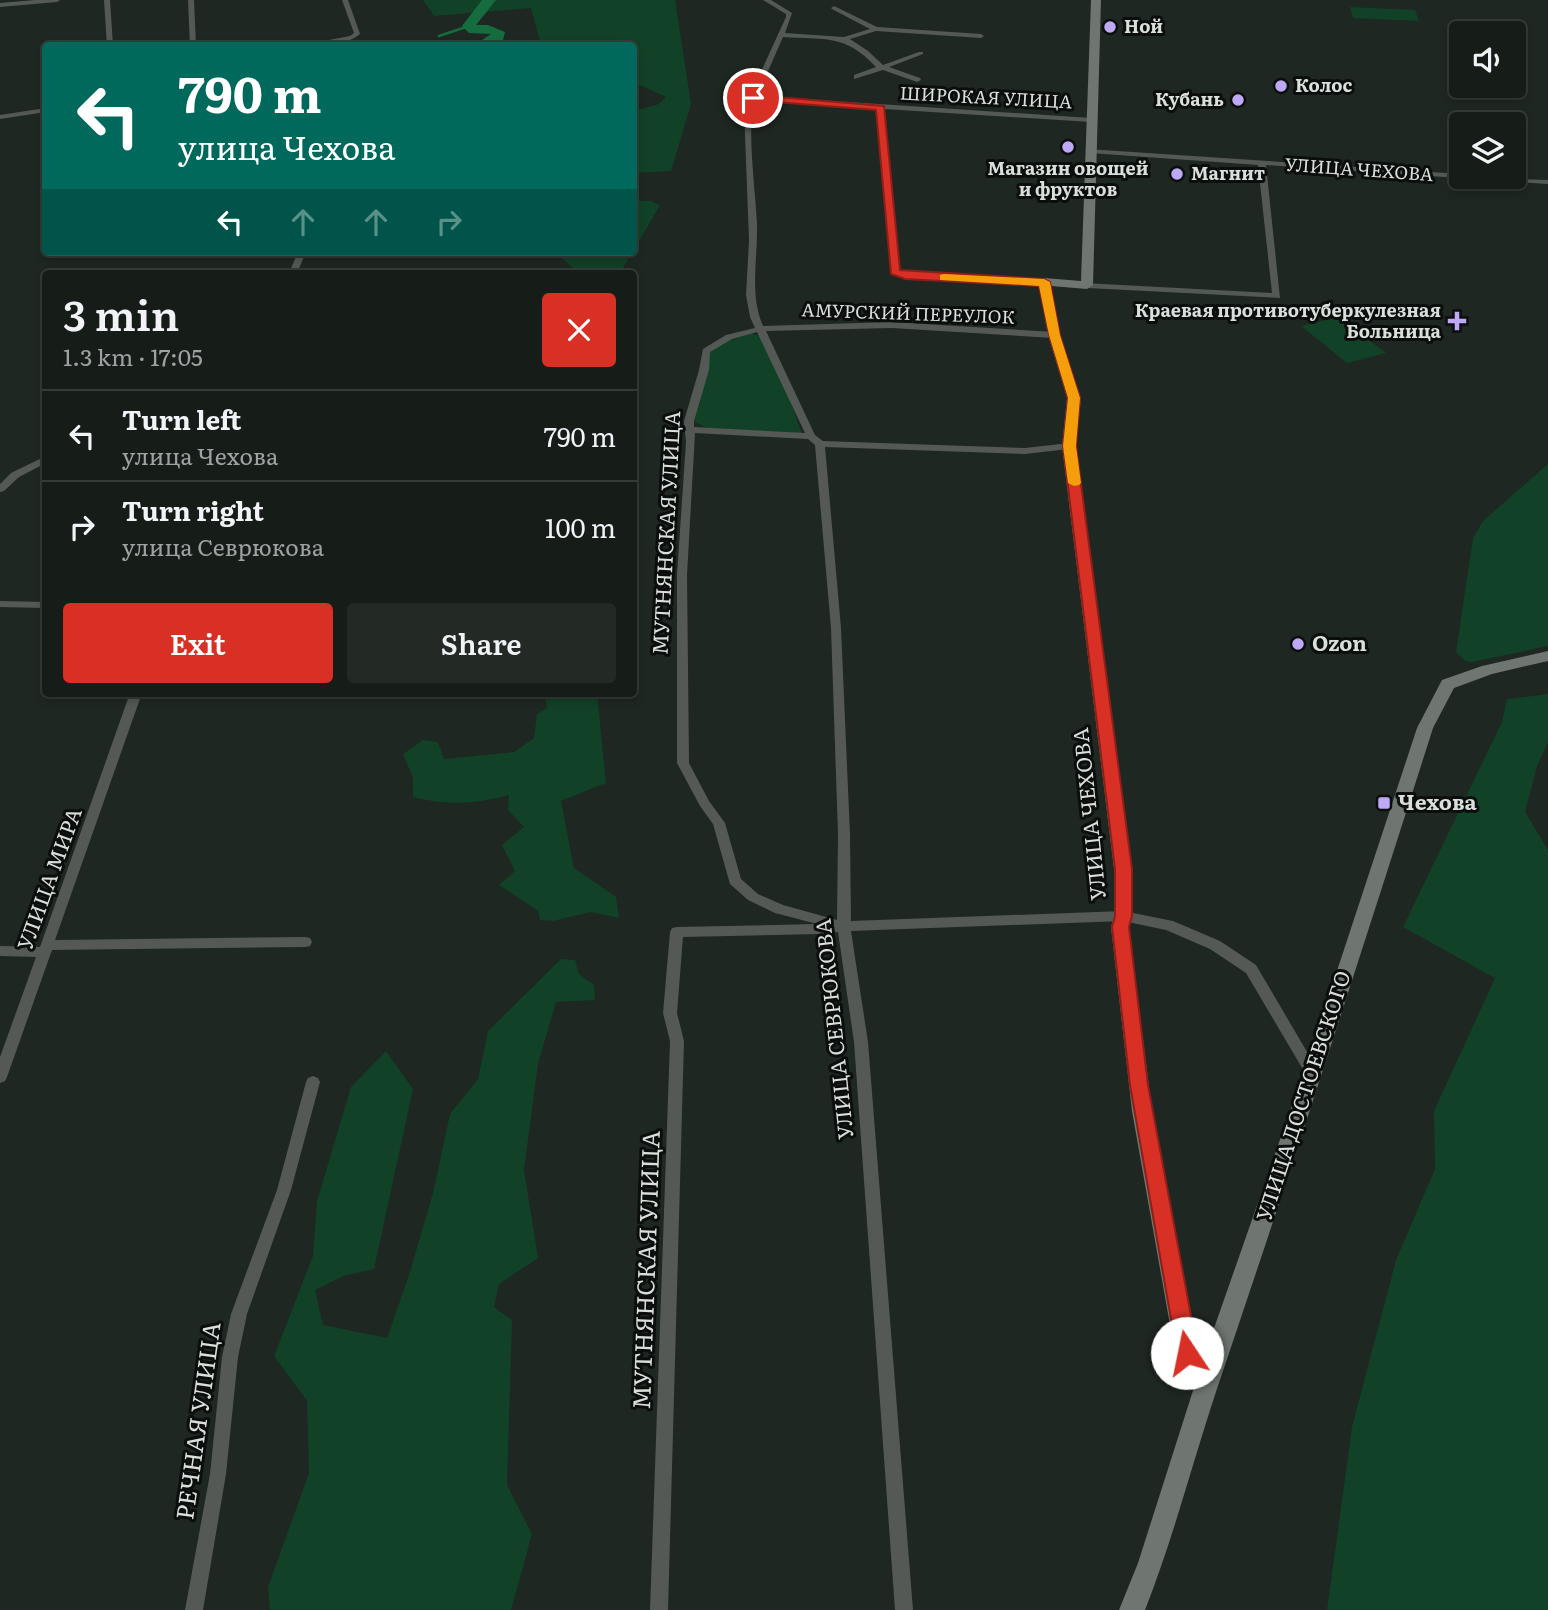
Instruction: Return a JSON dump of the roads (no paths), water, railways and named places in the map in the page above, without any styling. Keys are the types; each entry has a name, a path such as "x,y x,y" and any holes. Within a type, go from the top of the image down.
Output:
{"street":[{"path":"0,5 57,0"},
{"path":"107,0 110,42"},
{"path":"191,0 193,42"},
{"path":"326,42 352,38 358,33 345,0"},
{"path":"766,0 789,13 782,35 753,98 747,121 753,243 749,299 751,312 815,440"},
{"path":"1087,285 1090,120 1096,0"},
{"path":"834,8 876,29"},
{"path":"782,35 844,39 876,29 981,36"},
{"path":"844,39 866,51 884,69 917,80"},
{"path":"857,77 921,53"},
{"name":"ШИРОКАЯ УЛИЦА","path":"753,98 1090,120"},
{"path":"880,108 892,267 895,272 905,275 1273,297 1278,295 1262,163"},
{"path":"0,117 42,111"},
{"name":"УЛИЦА ЧЕХОВА","path":"1090,151 1449,175"},
{"path":"1526,181 1548,182"},
{"name":"УЛИЦА ЧЕХОВА","path":"1044,282 1054,335 1074,398 1069,446 1123,869 1123,916 1120,927 1142,1111 1187,1353 1210,1374"},
{"name":"АМУРСКИЙ ПЕРЕУЛОК","path":"761,329 834,325 892,326 1054,335"},
{"name":"МУТНЯНСКАЯ УЛИЦА","path":"761,329 729,337 706,351 704,370 688,421 691,430 682,575 683,763 704,803 719,823 735,881 753,897 780,909 844,926"},
{"path":"691,430 815,440 1025,451 1069,446"},
{"name":"УЛИЦА СЕВРЮКОВА","path":"815,440 836,628 844,834 844,926 861,1042 904,1610"},
{"path":"0,489 15,475 42,461"},
{"path":"0,604 42,605"},
{"name":"УЛИЦА ДОСТОЕВСКОГО","path":"1132,1610 1151,1563 1210,1374 1425,728 1448,684 1548,656"},
{"name":"УЛИЦА МИРА","path":"0,1077 135,697"},
{"path":"844,926 1123,916 1168,925 1215,945 1251,969 1312,1074"},
{"name":"МУТНЯНСКАЯ УЛИЦА","path":"659,1610 677,1041 670,1013 677,932 821,929 844,926"},
{"path":"0,951 305,942"},
{"name":"РЕЧНАЯ УЛИЦА","path":"194,1610 218,1474 230,1357 237,1325 284,1190 313,1082"}],"waterway":[{"path":"488,42 498,37 498,32 488,29 474,30 469,26 489,0"},
{"path":"439,36 469,26"}],"place":[{"name":"Ной","path":"1110,27"},
{"name":"Колос","path":"1281,86"},
{"name":"Кубань","path":"1238,100"},
{"name":"Магазин овощей и фруктов","path":"1068,147"},
{"name":"Магнит","path":"1177,174"},
{"name":"Краевая противотуберкулезная Больница","path":"1457,321"},
{"name":"Ozon","path":"1298,644"},
{"name":"Чехова","path":"1384,803"}]}
